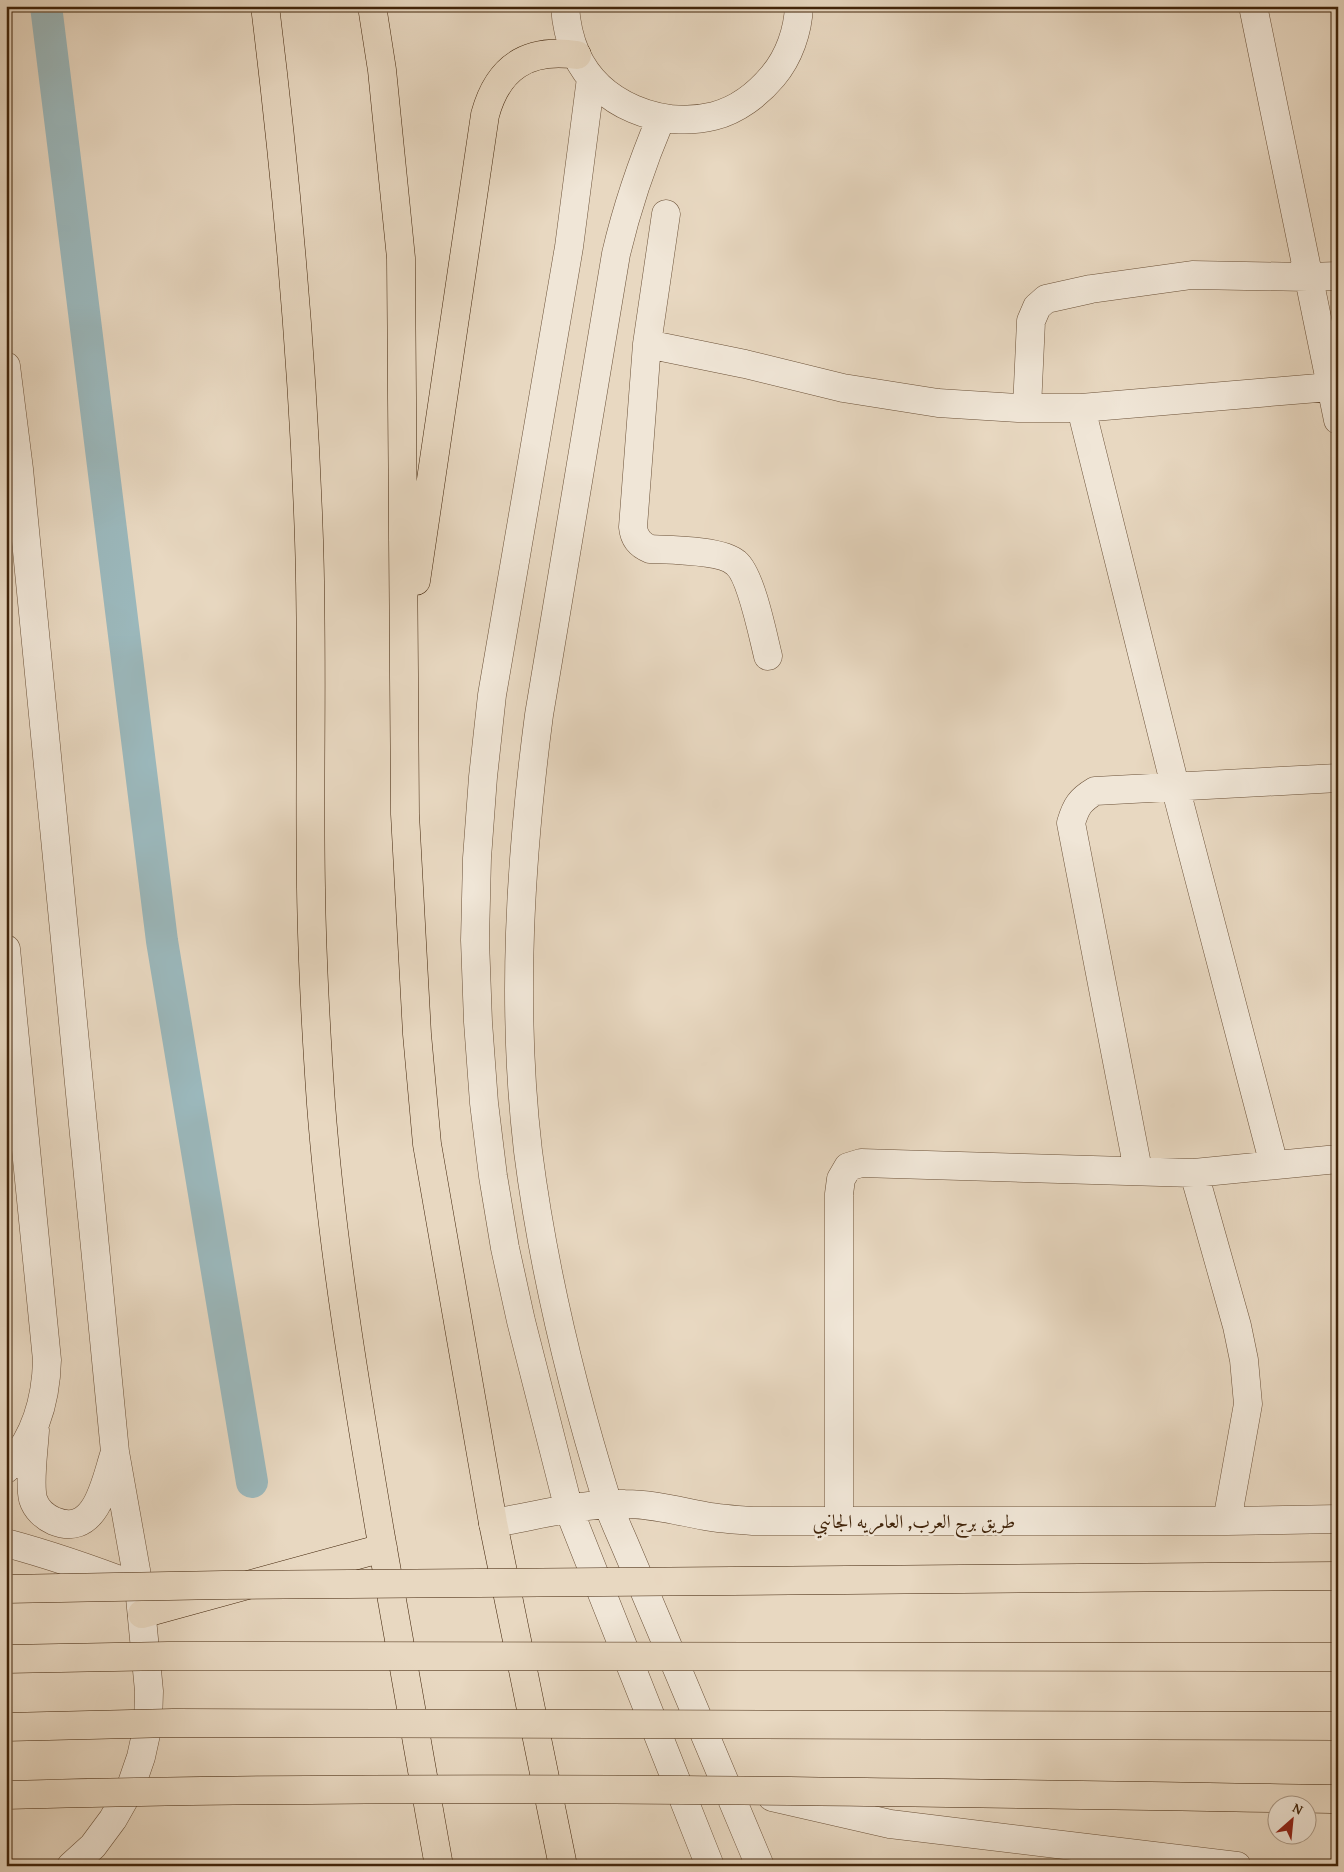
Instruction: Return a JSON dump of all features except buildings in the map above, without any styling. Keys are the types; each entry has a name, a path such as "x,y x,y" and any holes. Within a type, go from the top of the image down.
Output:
{"main road":[{"path":"265,6 281,139 294,276 304,415 309,543 311,887 314,995 331,1212 345,1320 439,1866"},
{"path":"372,6 382,70 400,258 405,814 416,1034 427,1144 493,1523 563,1866"},
{"path":"403,669 485,114 489,98 497,84 508,71 523,60 540,54 558,52 576,55"},
{"path":"142,1614 383,1548"},
{"path":"6,1590 233,1585 1338,1576"},
{"path":"6,1659 168,1656 1338,1657"},
{"path":"6,1727 173,1723 1338,1726"},
{"path":"6,1794 184,1790 744,1790 1338,1799"}],"street":[{"path":"565,6 567,29 576,55 591,78 611,97 635,110 661,118 688,120 715,116 740,105 762,89 780,68 792,44 798,17 798,6"},
{"path":"1253,6 1338,420"},
{"path":"591,78 569,247 492,696 477,858 475,940 478,1031 494,1185 505,1248 521,1320 569,1510 710,1866"},
{"path":"661,118 645,156 632,195 616,254 539,715 523,857 520,931 522,1077 528,1151 543,1244 562,1337 608,1504 760,1866"},
{"path":"666,214 647,344 634,534 643,546 650,549 720,555 737,563 747,579 768,656"},
{"path":"1027,408 1031,321 1037,308 1046,299 1091,289 1192,275 1338,276"},
{"path":"647,344 745,364 843,388 938,403 1027,408 1081,408 1330,387"},
{"path":"6,366 22,499 115,1452 139,1587 149,1691 148,1725 141,1758 130,1789 114,1819 93,1846 71,1866"},
{"path":"1081,408 1175,786 1274,1165"},
{"path":"1138,1170 1071,823 1075,810 1083,798 1095,791 1338,778"},
{"path":"6,949 47,1360 43,1403 36,1423 26,1443 6,1469"},
{"path":"839,1521 839,1194 841,1180 848,1167 861,1163 1194,1173 1338,1160"},
{"path":"1194,1173 1237,1326 1244,1360 1248,1404 1227,1521"},
{"path":"36,1423 32,1489 34,1501 48,1519 69,1524 87,1518 99,1501 115,1452"},
{"name":"طريق برج العرب, العامريه الجانبي","path":"493,1523 608,1504 661,1507 707,1516 754,1521 1227,1521 1338,1519"},
{"path":"6,1543 90,1568 139,1587"},
{"path":"744,1790 890,1824 1237,1866"}],"waterway":[{"path":"46,6 162,941 252,1482"}]}
